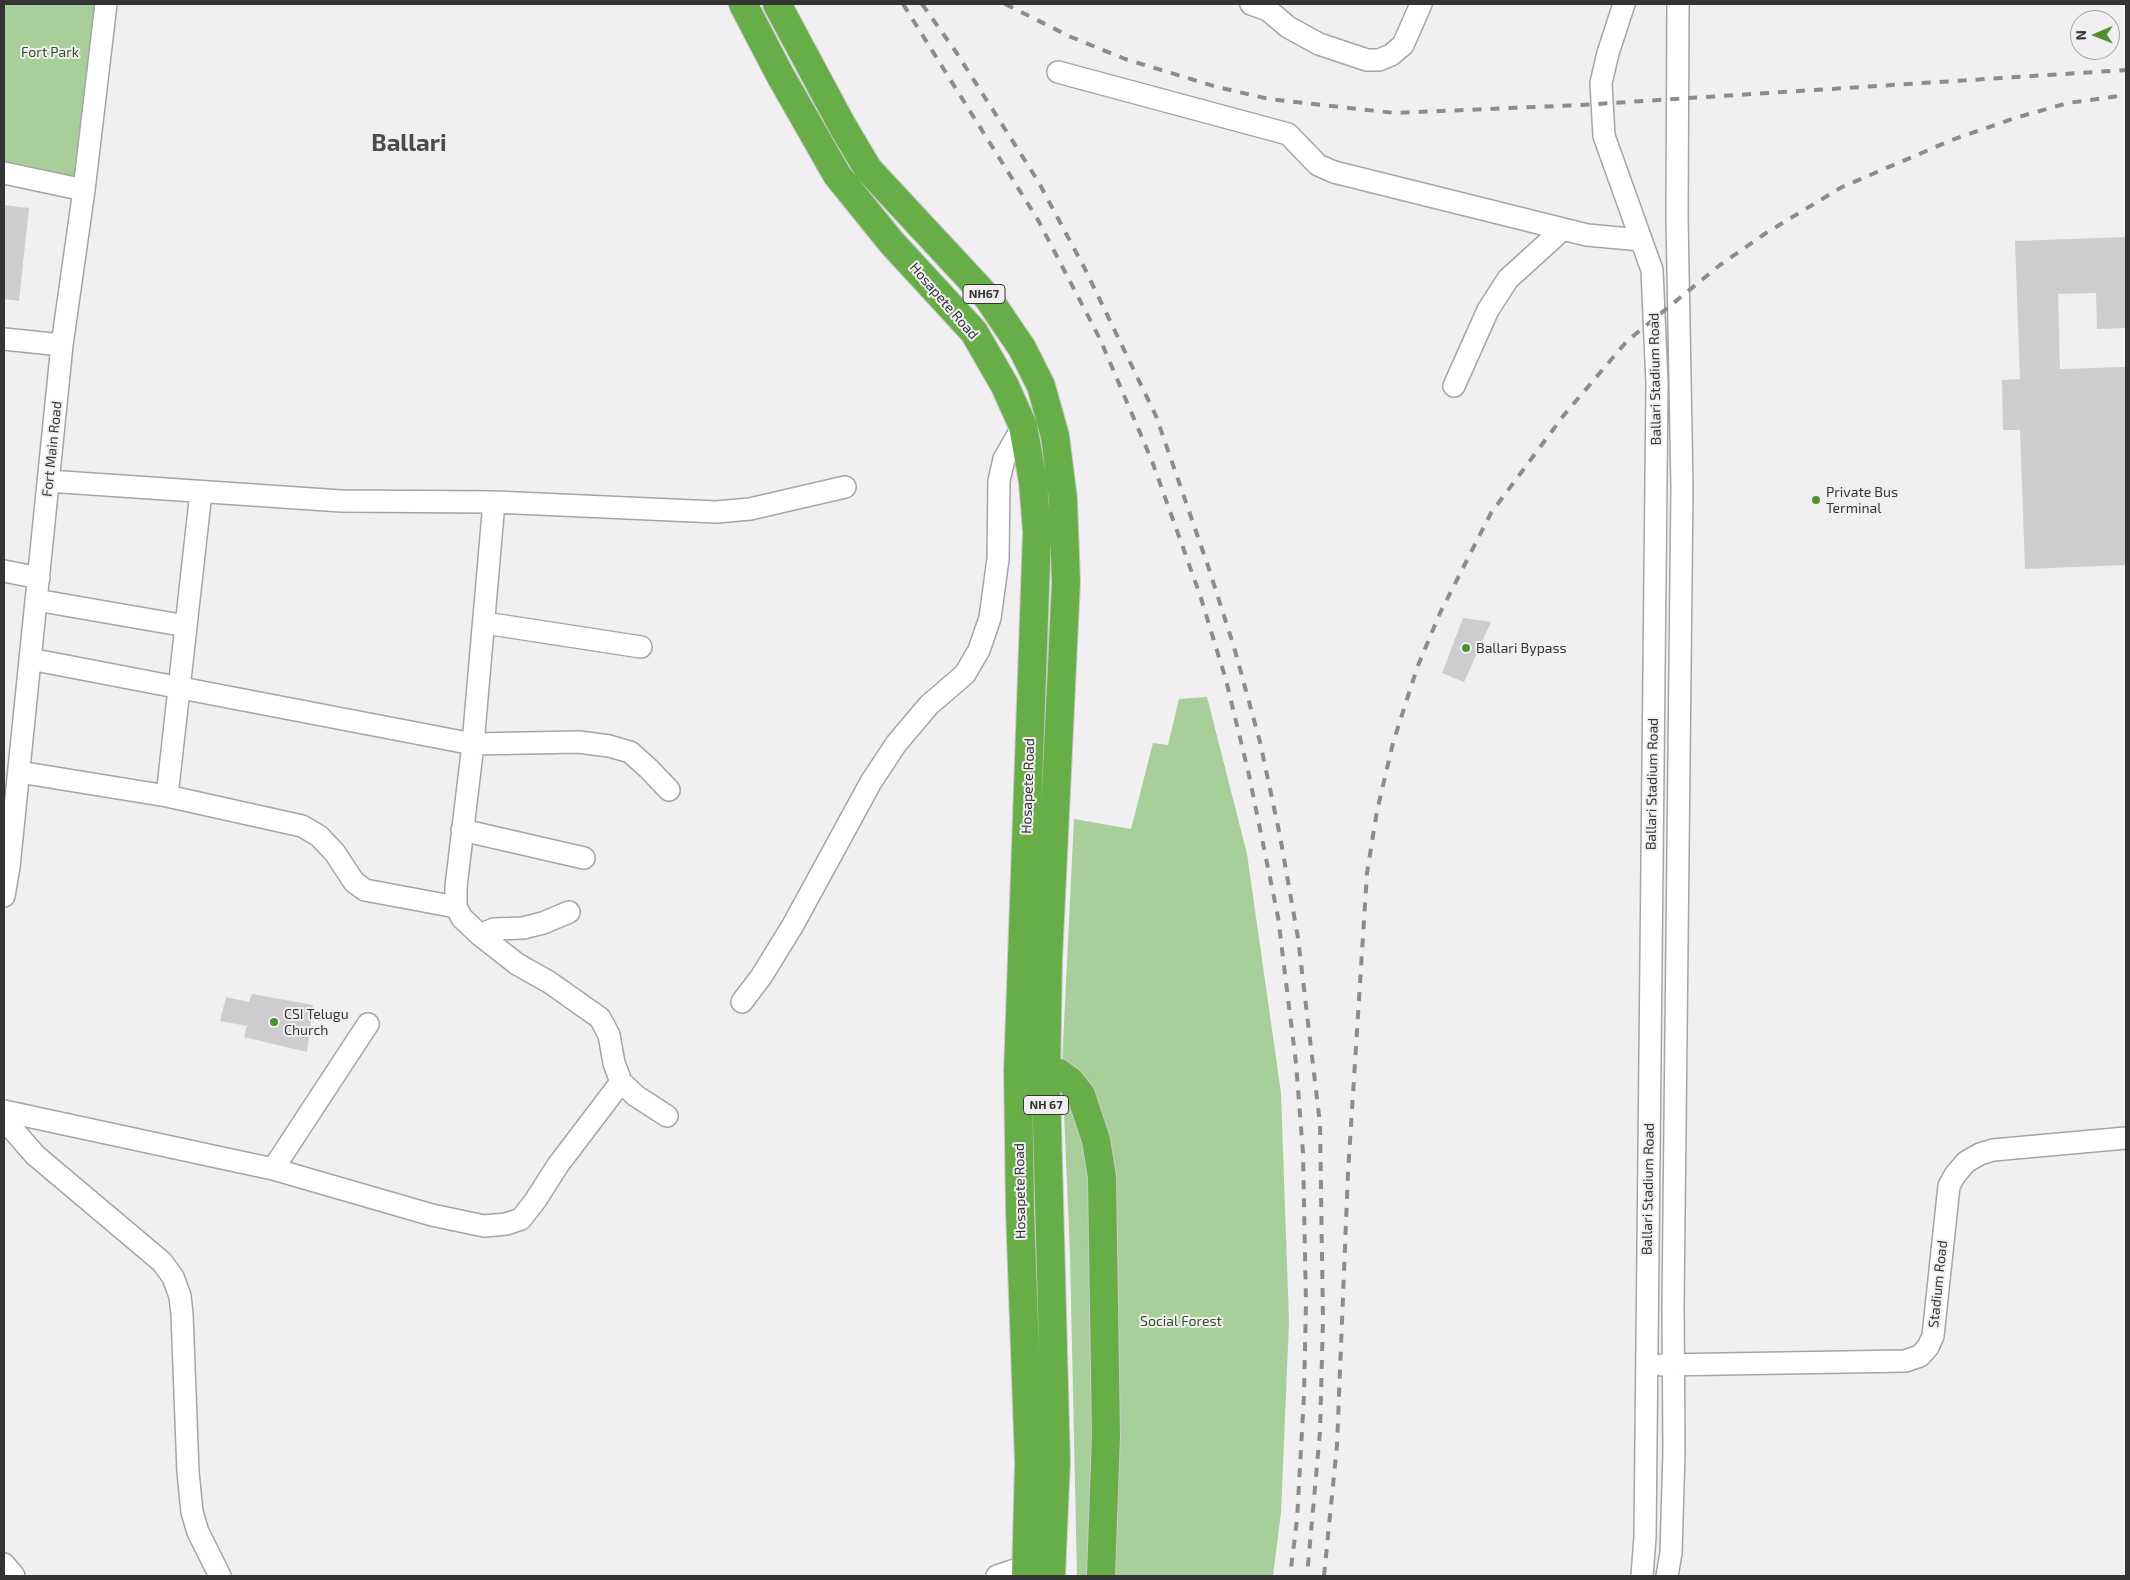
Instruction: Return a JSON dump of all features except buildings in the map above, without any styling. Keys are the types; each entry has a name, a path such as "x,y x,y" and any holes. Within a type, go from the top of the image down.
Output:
{"highway":[{"name":"Hosapete Road","path":"743,4 780,76 837,175 892,243 974,332 1005,386 1023,426 1033,482 1037,532 1018,1071 1020,1222 1035,1573"},
{"name":"NH67","path":"777,4 868,169 988,298 1022,348 1041,386 1055,436 1063,498 1064,634"},
{"path":"792,4 800,48"},
{"name":"Hosapete Road","path":"1035,1573 1056,1462 1046,1071 1048,961 1064,634"},
{"path":"1018,1071 1046,1071 1059,1074 1070,1081 1081,1095 1089,1113 1102,1177 1106,1435 1101,1576"}],"street":[{"name":"Fort Main Road","path":"4,896 19,772 62,345 84,190 106,4"},
{"path":"1252,4 1268,10 1288,27 1319,44 1367,60 1379,60 1391,55 1403,45 1421,4"},
{"name":"Ballari Stadium Road","path":"1624,4 1608,53 1601,84 1604,136 1652,270 1657,384 1645,1365 1645,1537 1642,1576"},
{"name":"Ballari Stadium Road","path":"1667,1576 1671,1553 1675,1364 1673,1306 1682,487 1677,218 1678,4"},
{"path":"1058,72 1288,134 1324,169 1563,229 1618,239 1640,240"},
{"path":"4,173 84,190"},
{"path":"1454,386 1488,310 1508,278 1563,229"},
{"path":"4,339 62,345"},
{"path":"742,1002 792,925 871,782 896,744 929,705 965,674 979,650 990,618 998,559 999,482 1004,459 1023,426"},
{"path":"48,482 341,501 494,502 716,512 750,509 845,487"},
{"path":"1656,486 1682,487"},
{"path":"167,796 201,492"},
{"path":"494,502 485,623 456,887 456,907 462,918 480,936 517,964 549,982 600,1018 609,1035 614,1063 621,1082 636,1096 667,1116"},
{"path":"4,571 39,578"},
{"path":"36,600 186,626"},
{"path":"485,623 642,647"},
{"path":"30,659 473,744 579,742 609,746 630,752 669,790"},
{"path":"19,772 167,796 302,826 320,836 335,853 354,882 365,890 456,907"},
{"path":"462,830 584,858"},
{"path":"480,936 494,929 523,928 543,923 569,912"},
{"path":"273,1169 368,1024"},
{"path":"4,1112 273,1169 432,1215 484,1226 506,1224 521,1218 536,1201 558,1165 621,1082"},
{"path":"4,1112 8,1124 35,1155 162,1262 173,1277 180,1296 182,1314 188,1472 192,1512 198,1532 220,1576"},
{"name":"Stadium Road","path":"1645,1365 1905,1361 1920,1356 1928,1347 1933,1336 1949,1186 1966,1162 1980,1154 1993,1150 2126,1138"},
{"path":"4,1564 14,1576"},
{"path":"997,1576 1035,1573"}],"green space":[{"name":"Fort Park","path":"4,4 103,4 79,182 4,168"},
{"name":"Social Forest","path":"1207,697 1247,854 1281,1093 1289,1322 1281,1513 1273,1576 1077,1576 1070,1254 1062,1065 1074,819 1131,829 1153,743 1168,745 1179,699"}],"railway":[{"path":"903,4 1038,220 1100,339 1152,461 1200,595 1226,680 1249,775 1278,917 1296,1063 1303,1153 1306,1303 1304,1395 1297,1520 1290,1576"},
{"path":"922,4 956,52 1038,181 1085,269 1156,416 1234,647 1260,742 1280,836 1298,938 1320,1124 1323,1319 1320,1432 1307,1576"},
{"path":"1005,4 1071,37 1125,59 1217,87 1269,99 1395,113 1581,105 2126,70"},
{"path":"1324,1576 1337,1445 1348,1173 1367,873 1377,811 1393,743 1417,668 1440,613 1491,513 1564,415 1627,341 1720,265 1766,233 1842,187 1952,140 2015,118 2068,103 2126,95"}],"place":[{"name":"Private Bus Terminal","path":"1816,500"},
{"name":"Ballari Bypass","path":"1466,648"},
{"name":"CSI Telugu Church","path":"274,1022"}],"district":[{"name":"Ballari","path":"409,143"}]}
